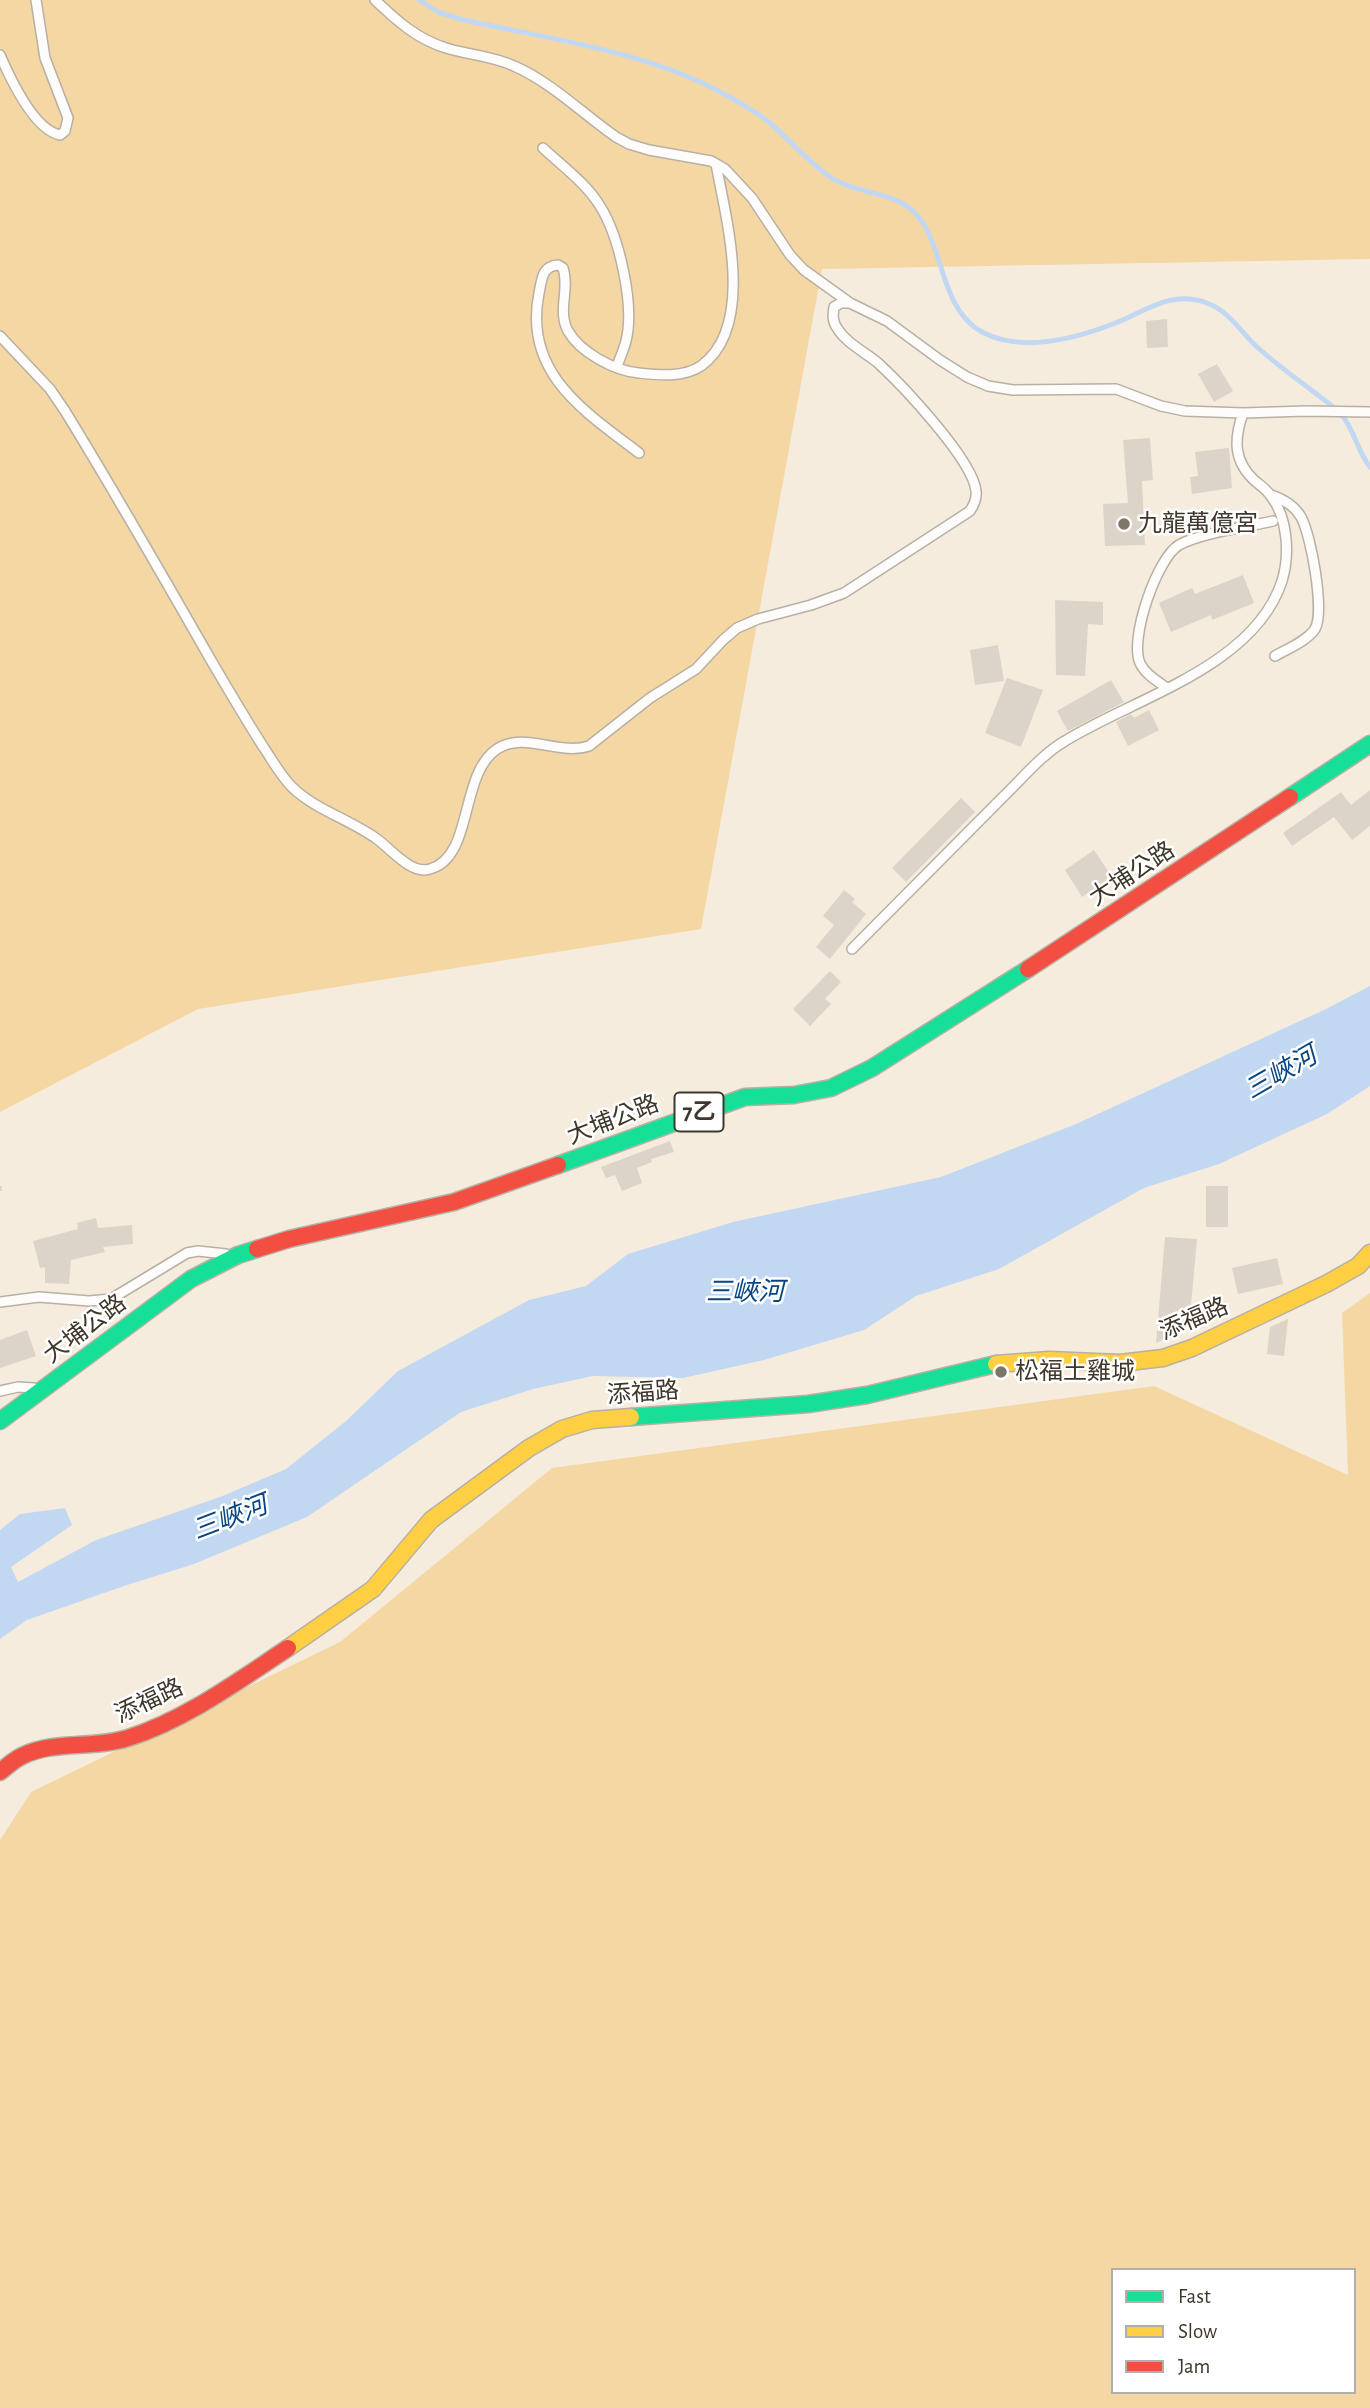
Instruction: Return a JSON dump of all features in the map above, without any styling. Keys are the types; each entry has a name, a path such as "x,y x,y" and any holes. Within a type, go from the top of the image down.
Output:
{"main road":[{"name":"大埔公路","path":"0,1421 191,1279 238,1255 289,1239 454,1202 745,1097 794,1095 831,1088 872,1068 978,1002 1370,744"},
{"name":"添福路","path":"0,1772 24,1755 51,1749 108,1744 136,1736 200,1703 373,1590 431,1520 529,1448 562,1429 592,1420 832,1401 990,1365 1049,1360 1120,1363 1163,1358 1192,1348 1326,1284 1358,1266 1370,1252"}],"lane":[{"path":"0,55 29,110 53,133 60,135 65,131 68,117 46,58 36,0"},
{"path":"375,0 401,24 424,38 446,48 495,58 515,66 629,144 685,155 725,169 752,198 789,255 804,270 850,303 887,321 967,377 989,386 1013,390 1116,389 1173,409 1243,413 1370,412"},
{"path":"543,148 581,183 600,205 616,238 624,271 628,319 627,339 617,366"},
{"path":"639,453 577,405 543,358 537,336 538,300 543,272 550,266 558,265 563,268 566,284 563,315 567,329 578,346 597,358 634,373 673,375 699,367 716,351 730,319 733,291 731,255 716,164"},
{"path":"0,336 50,389 65,411 282,776 298,793 370,834 409,865 428,870 439,865 452,851 474,781 488,756 499,747 510,743 570,750 589,746 650,698 696,669 737,628 844,593 970,511 976,501 976,491 966,465 902,387 835,326 834,307 841,303 850,303"},
{"path":"1243,413 1236,440 1237,455 1242,466 1271,495 1294,507 1301,516 1312,556 1320,604 1319,619 1314,631 1275,656"},
{"path":"852,949 956,843 1058,745 1212,663 1240,641 1259,621 1277,595 1286,559 1284,524 1271,495"},
{"path":"1167,688 1147,674 1140,664 1136,650 1152,588 1168,555 1189,540 1273,521"},
{"path":"0,1302 39,1297 89,1301 111,1299 187,1253 198,1251 238,1255"},
{"path":"0,1391 18,1387 43,1389"}],"shaded area":[{"path":"0,0 1370,0 1370,259 822,269 701,929 198,1009 0,1112"},
{"path":"1370,1293 1370,2408 0,2408 0,1840 31,1792 340,1642 552,1468 1154,1386 1348,1475 1342,1313"}],"water":[{"name":"三峽河","path":"1370,986 1370,1086 1327,1114 1219,1164 1144,1188 999,1269 916,1296 864,1330 764,1360 683,1378 593,1376 533,1389 461,1412 307,1517 194,1564 27,1620 0,1639 0,1530 20,1514 65,1508 72,1525 11,1567 18,1582 96,1540 220,1497 286,1469 346,1421 398,1371 529,1300 586,1286 628,1254 733,1222 941,1177 1076,1124 1326,1009"}],"building":[{"path":"1167,319 1168,347 1147,348 1146,321"},
{"path":"1217,364 1233,391 1214,402 1198,374"},
{"path":"1150,438 1153,480 1142,481 1145,545 1105,546 1103,504 1128,503 1123,440"},
{"path":"1229,448 1232,488 1192,494 1190,477 1198,476 1195,452"},
{"path":"1243,575 1254,603 1212,620 1211,615 1171,632 1159,603 1192,588 1195,594"},
{"path":"1055,600 1103,602 1103,625 1088,624 1085,676 1056,675"},
{"path":"998,645 1004,681 975,685 970,650"},
{"path":"1007,678 1043,690 1021,747 985,733"},
{"path":"1111,680 1124,702 1068,731 1057,711"},
{"path":"1149,710 1159,730 1128,746 1116,722 1131,714 1134,718"},
{"path":"1370,790 1370,826 1352,840 1334,817 1292,846 1283,833 1341,792 1351,805"},
{"path":"961,798 975,812 906,882 892,868"},
{"path":"1094,850 1112,877 1082,897 1065,870"},
{"path":"844,890 855,899 852,902 866,914 830,959 816,947 834,925 823,916"},
{"path":"830,971 841,982 825,999 831,1004 810,1026 793,1009"},
{"path":"670,1141 674,1152 651,1159 652,1162 637,1168 642,1183 622,1191 615,1175 606,1178 601,1167"},
{"path":"1206,1186 1228,1186 1228,1227 1206,1227"},
{"path":"96,1218 98,1228 132,1225 133,1244 103,1247 105,1252 71,1260 69,1284 45,1283 45,1267 40,1268 33,1241 78,1229 77,1223"},
{"path":"1165,1237 1197,1239 1191,1305 1188,1306 1191,1306 1190,1326 1156,1343"},
{"path":"1277,1258 1283,1284 1238,1294 1232,1268"},
{"path":"1288,1319 1284,1356 1267,1354 1270,1327"},
{"path":"27,1330 36,1356 0,1368 0,1340"}],"waterway":[{"path":"419,0 438,12 460,19 600,49 669,69 702,83 757,113 833,179 897,201 915,213 932,241 958,308 968,322 997,338 1013,342 1048,342 1082,335 1170,300 1194,299 1207,303 1228,316 1264,353 1338,411 1348,424 1370,467"}],"traffic: fast":[{"path":"1290,797 1370,744"},
{"path":"558,1165 745,1097 794,1095 831,1088 872,1068 1028,969"},
{"path":"0,1421 191,1279 238,1255 257,1249"},
{"path":"631,1417 808,1404 867,1395 996,1364"}],"traffic: slow":[{"path":"996,1364 1049,1360 1120,1363 1163,1358 1192,1348 1326,1284 1358,1266 1370,1253"},
{"path":"288,1648 373,1589 431,1520 529,1448 562,1429 592,1420 631,1417"}],"traffic: jam":[{"path":"1028,969 1290,797"},
{"path":"257,1249 289,1239 454,1202 558,1165"},
{"path":"0,1772 34,1751 115,1741 170,1721 211,1699 288,1648"}],"place":[{"name":"九龍萬億宮","path":"1124,524"},
{"name":"松福土雞城","path":"1001,1372"}]}
